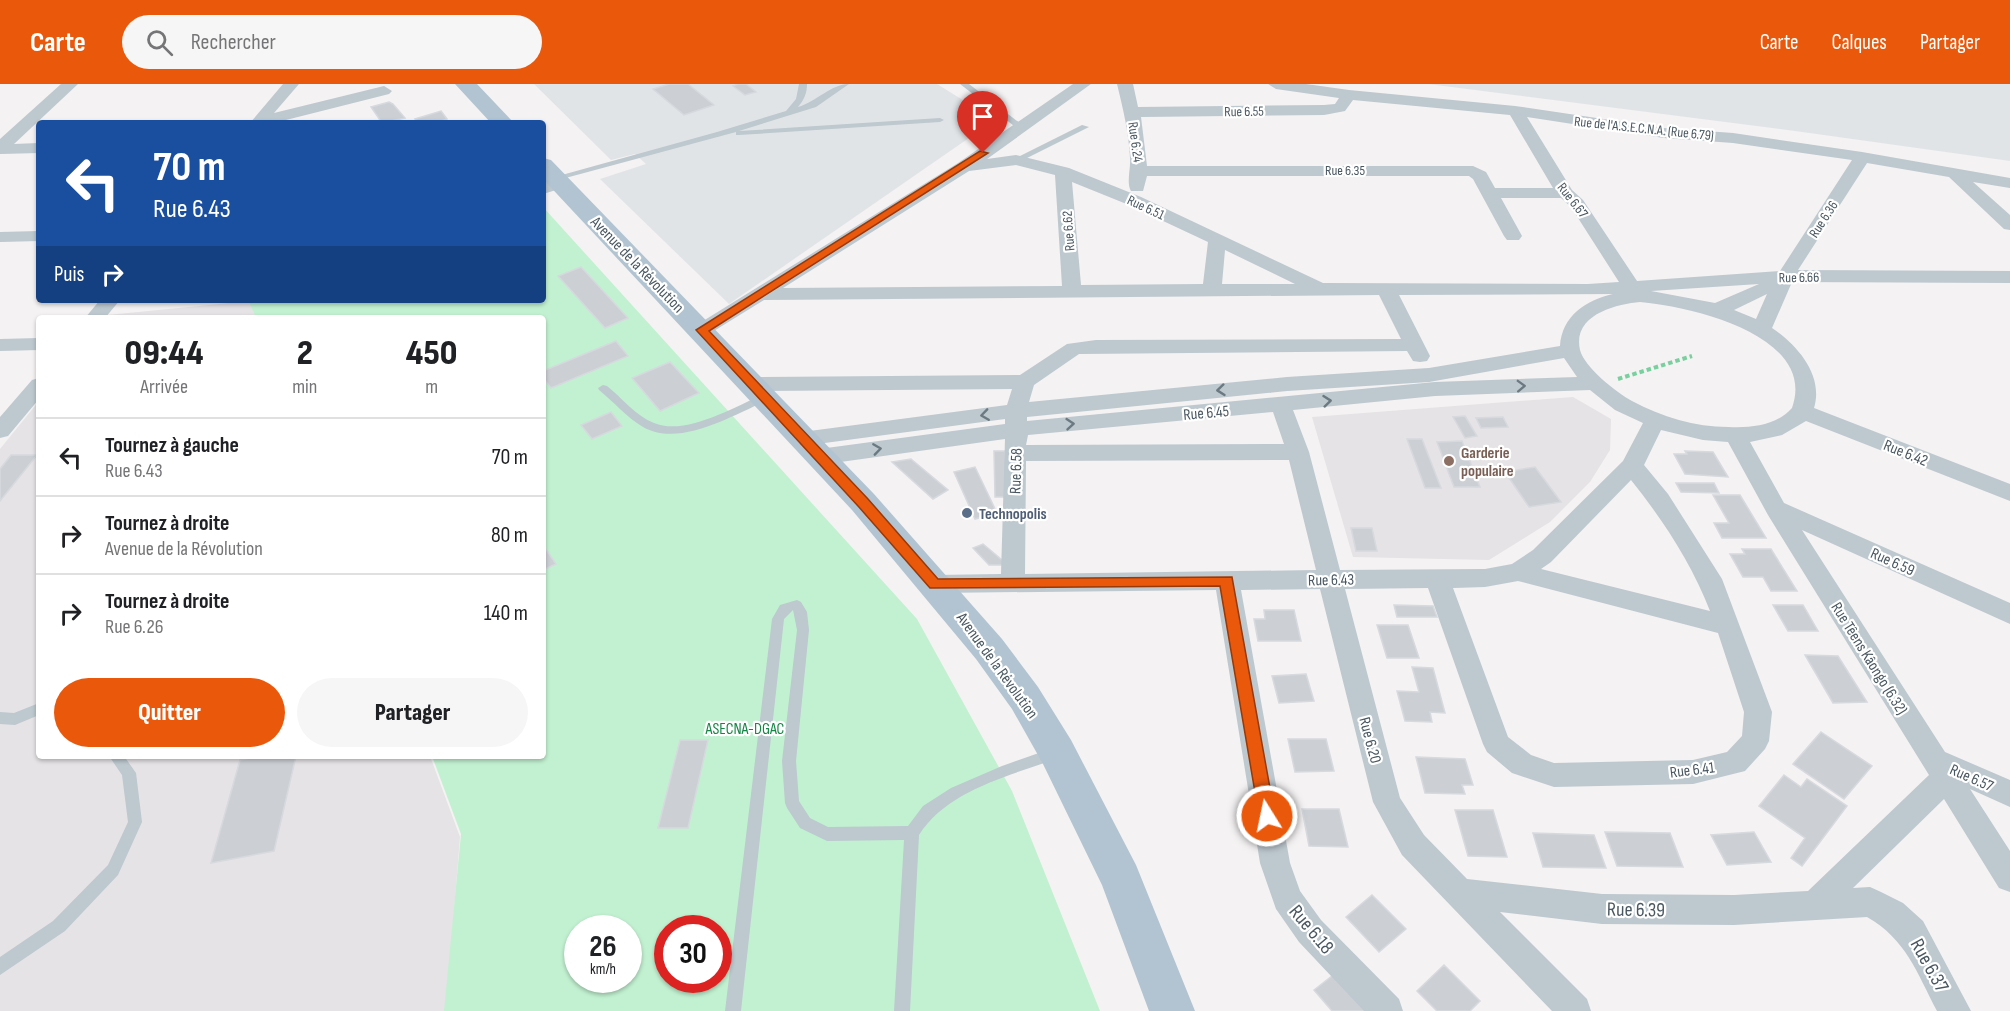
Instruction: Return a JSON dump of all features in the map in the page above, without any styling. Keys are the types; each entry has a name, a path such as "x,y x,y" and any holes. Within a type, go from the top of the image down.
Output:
{"main road":[{"path":"465,84 500,120"},
{"name":"Avenue de la Révolution","path":"550,179 702,330 863,502 989,649 1025,698 1057,752 1121,879 1172,1011"}],"street":[{"path":"0,148 70,84"},
{"path":"261,120 291,84"},
{"path":"702,330 964,167 1083,84"},
{"name":"Rue 6.24","path":"1125,84 1132,112 1140,171 1135,201"},
{"name":"Rue de l'A.S.E.C.N.A. (Rue 6.79)","path":"1276,84 1349,95 1515,111 1605,126 1733,138 1862,157 2010,183"},
{"path":"271,120 384,91"},
{"name":"Rue 6.55","path":"1132,112 1324,110 1340,108 1349,95"},
{"name":"Rue 6.67","path":"1515,111 1565,193 1577,204 1632,286"},
{"path":"0,148 36,148"},
{"name":"Rue 6.36","path":"1761,330 1784,278 1862,157"},
{"name":"Rue 6.51","path":"964,167 1016,160 1063,172 1135,201 1319,289"},
{"name":"Rue 6.35","path":"1140,171 1462,169 1473,171 1480,176 1513,236"},
{"name":"Rue 6.62","path":"1063,172 1072,291"},
{"path":"1955,174 2010,225"},
{"path":"1488,193 1565,193"},
{"path":"0,237 36,236"},
{"path":"1212,290 1217,240"},
{"name":"Rue 6.66","path":"762,294 1319,289 1588,290 1784,278 2010,277"},
{"path":"1719,309 1784,278"},
{"path":"1386,289 1432,382"},
{"path":"1640,296 1667,297 1719,309 1761,330 1781,345 1800,368 1808,390 1802,411 1787,424 1764,432 1736,436 1695,432 1654,420 1622,404 1595,384 1570,351 1571,334 1581,315 1604,302 1640,296"},
{"path":"98,315 108,303"},
{"path":"0,345 36,344"},
{"path":"758,391 1025,382 1074,348 1096,346 1415,345"},
{"name":"Rue 6.45","path":"1140,408 1274,406 1432,382 1570,351"},
{"name":"Rue 6.58","path":"1012,583 1016,431 1025,382"},
{"name":"Rue 6.45","path":"811,448 1016,431 1254,387 1432,382 1595,384"},
{"name":"Rue 6.20","path":"1254,387 1274,406 1298,452 1387,802 1413,845 1575,1011"},
{"path":"0,431 36,389"},
{"name":"Rue 6.42","path":"1802,411 2010,493"},
{"name":"Rue 6.43","path":"935,584 1437,579 1485,578 1518,572 1542,556 1632,466 1654,420"},
{"path":"1016,431 1298,452"},
{"name":"Rue Têens Kâongo (6.32)","path":"1736,436 1776,509 2010,878"},
{"name":"Rue 6.41","path":"1437,579 1497,744 1522,764 1554,775 1692,772 1735,762 1755,741 1758,712 1710,579 1660,500 1632,466"},
{"name":"Rue 6.59","path":"1776,509 2010,614"},
{"path":"1518,572 1728,626"},
{"name":"Rue 6.18","path":"1227,581 1275,863 1287,899 1310,931 1387,1011"},
{"path":"1815,905 1940,768"},
{"name":"Rue 6.57","path":"1940,768 2010,794"},
{"name":"Rue 6.39","path":"1458,893 1602,909 1734,910 1870,902"},
{"name":"Rue 6.37","path":"1870,902 1892,914 1912,932 1955,1011"}],"lane":[{"path":"789,112 797,105 804,91 803,84"},
{"path":"550,179 720,134 813,105 845,84"},
{"path":"964,84 1021,127"},
{"path":"720,134 940,120"},
{"path":"1016,160 1085,126"},
{"path":"603,388 649,425 669,431 694,427 758,391"},
{"path":"733,1011 778,619 790,604 797,604 801,612 803,630 789,761 792,803 805,823 827,834 912,833"},
{"path":"0,718 15,719 36,710"},
{"path":"902,1011 912,833 927,812 955,795 1017,766 1057,752"},
{"path":"0,967 59,926 113,870 135,822 129,773 118,759"}],"path":[{"path":"1595,384 1692,356"}],"shaded area":[{"path":"534,84 937,84 995,120 729,304 600,179 646,164 635,154 611,160"},
{"path":"1428,84 2010,84 2010,161 1795,131"},
{"path":"250,303 255,315 108,315"},
{"path":"1573,397 1611,419 1610,450 1590,482 1550,522 1489,560 1353,557 1312,417"},
{"path":"36,405 36,759 431,759 460,837 446,1011 0,1011 0,449"}],"green space":[{"name":"ASECNA-DGAC","path":"546,210 917,619 1012,791 1100,1011 444,1011 461,834 433,759 546,759 546,315 255,315 249,303 546,303"}],"building":[{"path":"669,84 688,84 714,105 684,115 653,89"},
{"path":"746,84 756,92 745,95 733,86"},
{"path":"389,102 405,118 380,120 371,107"},
{"path":"441,111 447,119 416,120"},
{"path":"581,267 628,318 605,328 558,276"},
{"path":"616,341 628,356 551,388 546,382 546,370"},
{"path":"670,362 699,393 660,411 632,378"},
{"path":"611,412 622,426 592,439 581,425"},
{"path":"1465,416 1477,436 1465,438 1453,417"},
{"path":"1503,417 1508,427 1481,428 1476,418"},
{"path":"1407,439 1422,439 1441,488 1425,488"},
{"path":"1462,441 1480,487 1454,487 1437,442"},
{"path":"994,451 1005,451 1007,497 995,497"},
{"path":"1685,451 1713,452 1728,477 1685,474 1674,454 1687,454"},
{"path":"11,455 36,455 0,501 0,469"},
{"path":"911,459 948,490 933,499 892,462"},
{"path":"975,467 997,513 975,519 954,472"},
{"path":"1535,467 1561,502 1529,507 1505,472"},
{"path":"1676,483 1714,483 1719,493 1681,492"},
{"path":"1713,495 1740,495 1766,538 1722,538 1714,523 1729,523"},
{"path":"1351,528 1372,528 1377,551 1356,551"},
{"path":"983,544 1008,565 989,565 973,548"},
{"path":"546,549 556,564 546,569"},
{"path":"1742,549 1771,549 1797,591 1771,591 1763,577 1743,577 1730,554 1745,554"},
{"path":"1394,605 1433,606 1437,617 1397,617"},
{"path":"1773,605 1803,605 1818,631 1788,631"},
{"path":"1264,610 1294,610 1301,641 1258,641 1254,619 1265,619"},
{"path":"1377,625 1408,625 1419,658 1387,658"},
{"path":"1805,655 1838,656 1867,702 1833,703"},
{"path":"1412,667 1433,668 1445,713 1430,712 1432,722 1405,721 1397,691 1419,692"},
{"path":"1306,674 1314,701 1279,703 1272,676"},
{"path":"1821,732 1872,766 1844,799 1793,764"},
{"path":"1288,739 1326,739 1334,771 1295,772"},
{"path":"680,740 708,740 688,828 658,828"},
{"path":"1416,757 1465,759 1473,785 1462,785 1465,794 1425,793"},
{"path":"295,759 274,851 211,863 240,760"},
{"path":"1784,775 1801,787 1807,779 1847,806 1802,866 1791,858 1805,838 1759,806"},
{"path":"1302,809 1339,809 1348,847 1309,846"},
{"path":"1455,810 1493,810 1507,857 1468,856"},
{"path":"1605,832 1670,833 1683,867 1617,866"},
{"path":"1754,832 1771,862 1727,865 1711,835"},
{"path":"1533,833 1594,835 1606,868 1543,867"},
{"path":"1372,895 1406,929 1379,952 1346,917"},
{"path":"1444,965 1480,1001 1470,1011 1437,1011 1417,991"},
{"path":"1337,972 1371,1011 1332,1011 1314,990"}],"place":[{"name":"Garderie populaire","path":"1449,461"},
{"name":"Technopolis","path":"967,513"}],"route":[{"path":"983,153 702,330 863,502 935,584 1227,581 1267,816"}]}
